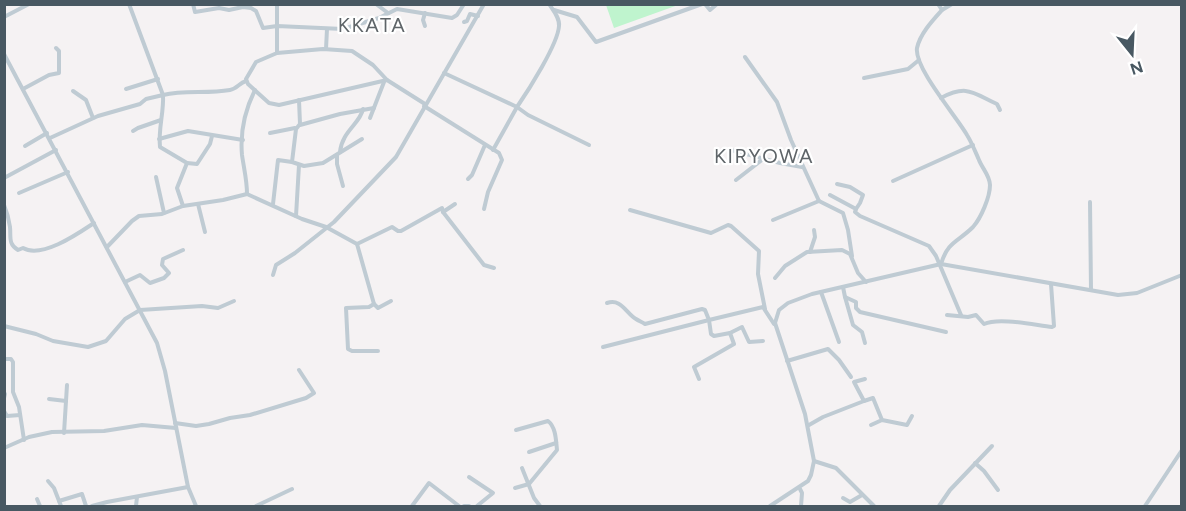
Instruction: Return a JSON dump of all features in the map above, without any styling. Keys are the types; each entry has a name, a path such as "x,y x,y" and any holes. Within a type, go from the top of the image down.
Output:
{"street":[{"path":"4,16 29,4"},
{"path":"129,4 163,95 164,112 161,120 160,147 187,163 197,164 210,144 212,136"},
{"path":"193,4 195,12 219,8 229,10 251,8 256,10 262,28 277,26 327,29 349,27 400,9 452,18 457,15 464,4"},
{"path":"277,4 277,53"},
{"path":"376,4 389,13"},
{"path":"273,275 276,265 295,254 334,222 398,155 484,4"},
{"path":"493,150 548,55 559,29 558,20 549,4"},
{"path":"553,10 577,17 596,42 703,4 710,10 717,4"},
{"path":"938,4 942,10"},
{"path":"940,264 946,249 975,224 988,195 989,181 973,145 941,98 919,60 918,45 925,32 942,10 952,4"},
{"path":"425,13 423,20 425,26"},
{"path":"464,22 470,14 478,16"},
{"path":"326,49 327,29"},
{"path":"23,89 49,75 59,73 59,51 56,48"},
{"path":"50,138 93,118 140,104 146,99 180,91 193,94 231,90 246,81 256,62 277,53 326,49 348,50 373,65 386,81 499,153 502,160 488,192 484,209"},
{"path":"4,54 160,350 189,487 196,507"},
{"path":"745,57 777,102 819,201 843,213 852,256 858,273 866,282"},
{"path":"864,78 908,69 919,60"},
{"path":"4,71 11,67"},
{"path":"444,73 518,107 528,115 589,145"},
{"path":"126,89 158,79"},
{"path":"246,81 274,105 386,81"},
{"path":"370,118 386,81"},
{"path":"247,194 247,178 242,154 243,141 246,110 255,90"},
{"path":"941,98 964,90 997,104 1000,110"},
{"path":"73,91 86,100 93,118"},
{"path":"292,162 298,126 299,100"},
{"path":"270,133 374,108"},
{"path":"343,186 337,164 340,144 360,118 363,109"},
{"path":"134,131 161,120"},
{"path":"159,139 188,131 243,141"},
{"path":"25,146 47,133"},
{"path":"273,204 278,160 299,165 318,165 362,139"},
{"path":"892,181 973,145"},
{"path":"468,178 472,175 485,146"},
{"path":"4,178 56,150"},
{"path":"730,150 803,167"},
{"path":"736,180 764,158"},
{"path":"183,206 177,188 187,163"},
{"path":"296,216 299,165"},
{"path":"20,193 68,172"},
{"path":"156,177 164,213"},
{"path":"837,184 850,187 863,195 856,209"},
{"path":"107,247 135,218 247,194 326,227 357,244 375,304 378,308 391,301"},
{"path":"830,195 856,209 855,212 860,216 924,242 932,249 961,315"},
{"path":"773,220 819,201"},
{"path":"1090,202 1091,290"},
{"path":"198,203 204,232"},
{"path":"443,212 455,204"},
{"path":"4,205 10,225 9,238 18,250 55,246 69,240 94,223"},
{"path":"357,244 392,227 401,231 442,208 484,265 494,268"},
{"path":"630,210 711,233 730,225 759,251 758,274 765,309 776,327 803,406 814,461 808,481 770,507"},
{"path":"810,252 815,237 814,230"},
{"path":"125,282 140,276 150,283 164,278 169,273 162,265 163,259 183,250"},
{"path":"775,278 785,266 810,252 843,250 852,256"},
{"path":"776,327 776,317 782,307 796,299 940,264 1051,284 1127,294 1182,275"},
{"path":"947,315 968,317 976,315 984,324 989,321 999,321 1053,327 1051,284"},
{"path":"843,287 853,325 862,333 865,343"},
{"path":"821,292 839,342"},
{"path":"845,297 856,302 856,308 860,312 946,332"},
{"path":"4,326 53,341 88,347 106,341 125,319 140,310 202,306 218,308 234,301"},
{"path":"607,303 613,301 621,304 636,319 645,324 702,309 705,310 709,320 712,335 730,333 742,327 749,342 763,341"},
{"path":"375,304 369,307 346,309 348,348 352,351 378,351"},
{"path":"603,347 749,312 761,307 765,309"},
{"path":"699,379 694,367 734,344 730,333"},
{"path":"787,361 828,349 839,360 850,377"},
{"path":"4,359 13,361 13,392 24,440"},
{"path":"4,448 42,434 104,431 141,425 196,426 250,415 306,398 314,393 299,370"},
{"path":"809,425 864,401 854,382 865,379"},
{"path":"64,433 67,385"},
{"path":"864,401 873,398 882,420 907,425 912,416"},
{"path":"49,399 66,401"},
{"path":"4,411 8,416 20,415"},
{"path":"515,488 529,484 555,454 556,443 552,426 548,421 516,430"},
{"path":"529,452 556,443"},
{"path":"939,507 950,490 992,446"},
{"path":"1145,507 1182,450"},
{"path":"814,461 836,468 874,507"},
{"path":"975,463 998,490"},
{"path":"522,468 540,507"},
{"path":"470,477 493,493 477,507"},
{"path":"48,481 54,488 61,507"},
{"path":"412,507 429,483 461,507 469,507"},
{"path":"92,507 107,502 189,487"},
{"path":"256,507 292,489"},
{"path":"800,489 801,507"},
{"path":"59,501 80,492 87,507"},
{"path":"843,498 850,502 862,495"},
{"path":"136,507 137,497"},
{"path":"37,499 40,507"}],"green space":[{"path":"606,4 678,5 614,28"}],"district":[{"name":"KKATA","path":"372,25"},
{"name":"KIRYOWA","path":"764,156"}]}
